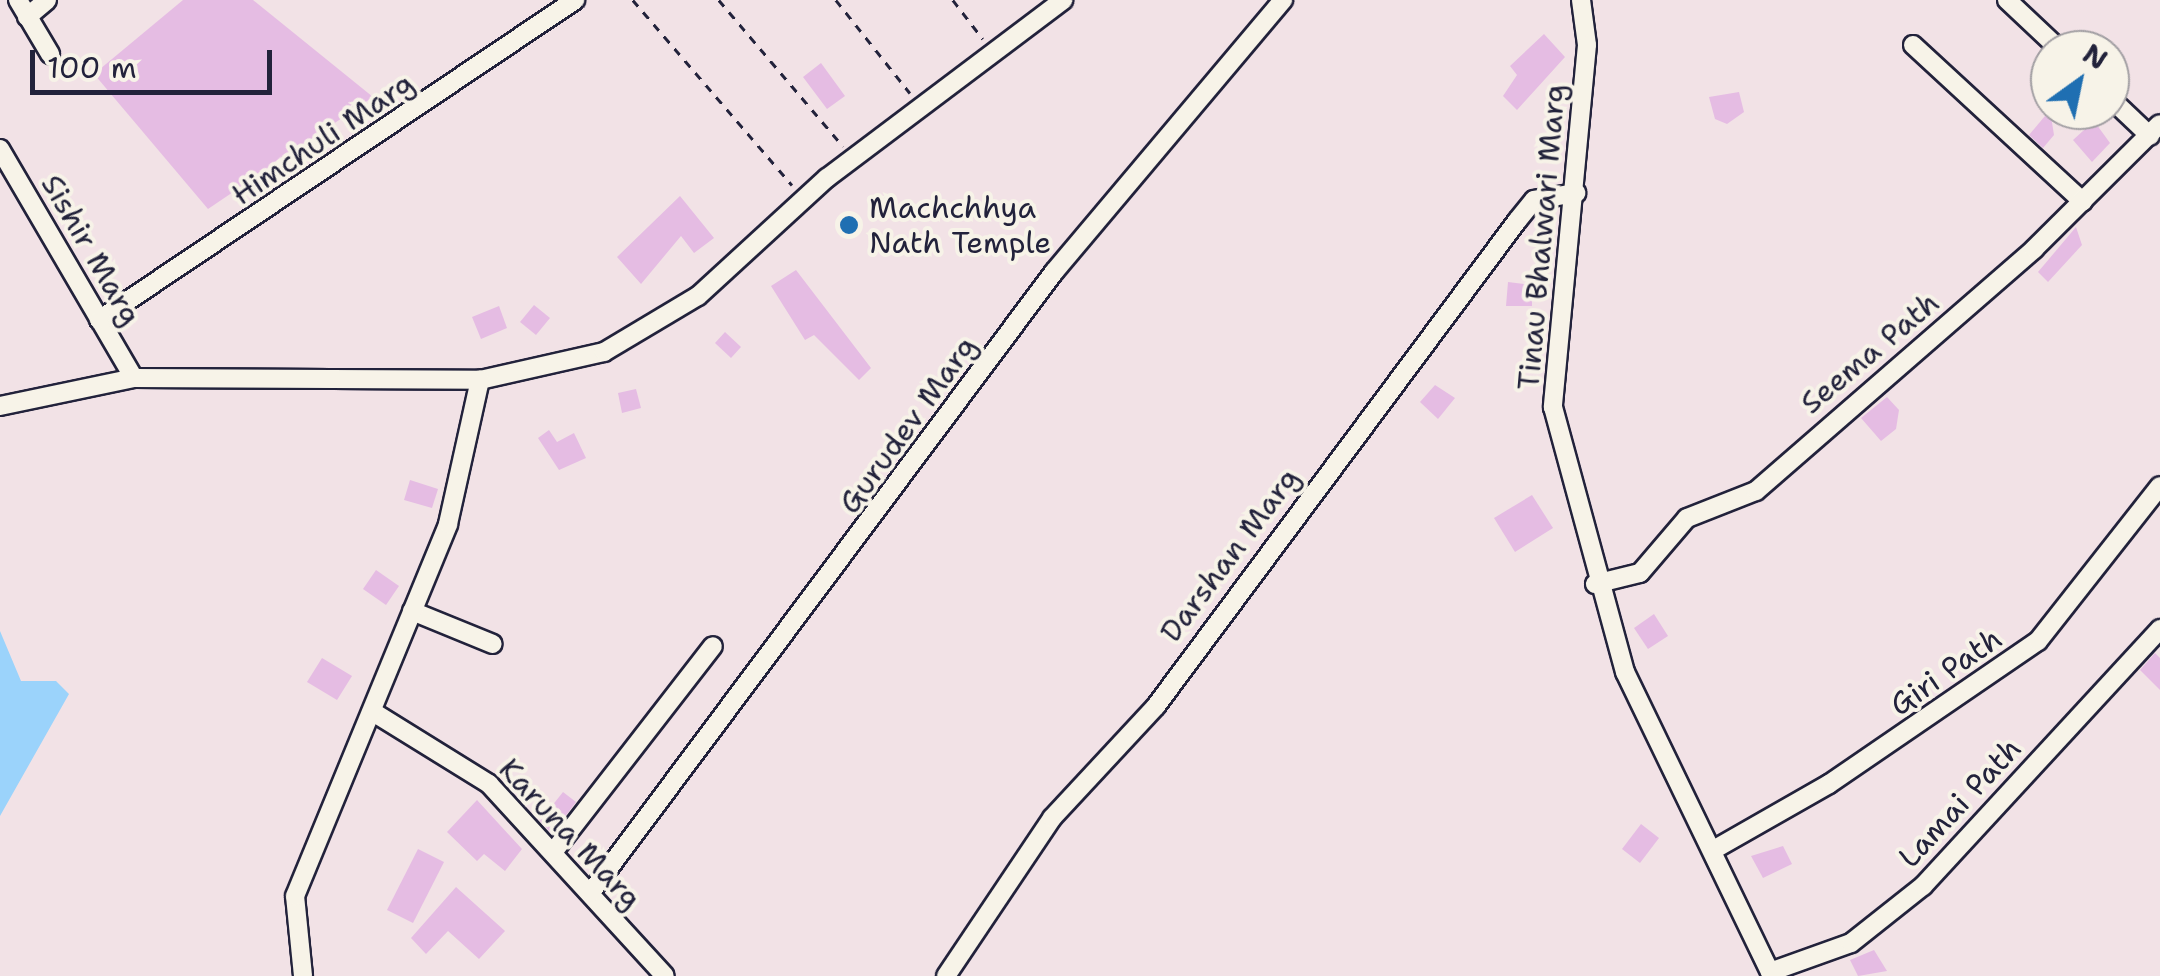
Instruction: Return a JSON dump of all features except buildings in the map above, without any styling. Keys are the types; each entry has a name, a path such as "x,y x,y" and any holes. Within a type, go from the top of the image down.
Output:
{"street":[{"path":"47,0 23,8 50,54"},
{"name":"Himchuli Marg","path":"99,320 576,0"},
{"path":"0,406 134,378 480,380 604,352 698,296 853,159 1063,0"},
{"name":"Gurudev Marg","path":"591,892 1054,272 1283,0"},
{"name":"Tinau Bhalwari Marg","path":"1582,0 1588,46 1553,407 1595,584 1625,672 1715,849 1771,974"},
{"path":"2008,0 2039,30"},
{"path":"1913,46 2083,202"},
{"path":"2130,112 2155,130"},
{"name":"Seema Path","path":"1595,584 1640,573 1687,518 1756,490 2083,202 2155,130"},
{"name":"Sishir Marg","path":"0,149 134,378"},
{"name":"Darshan Marg","path":"946,976 1052,818 1156,706 1516,221 1534,200 1576,193"},
{"path":"304,976 295,896 448,524 480,380"},
{"name":"Giri Path","path":"1715,849 1829,784 2038,641 2160,486"},
{"path":"412,611 492,644"},
{"name":"Lamai Path","path":"1771,974 1851,943 1922,886 2160,629"},
{"path":"554,851 713,646"},
{"name":"Karuna Marg","path":"373,712 454,756 554,851 665,976"}],"path":[{"path":"633,0 806,201"},
{"path":"719,0 853,159"},
{"path":"836,0 921,106"},
{"path":"954,0 992,51"}],"water":[{"path":"0,631 21,681 56,681 69,694 0,816"}],"place":[{"name":"Machchhya Nath Temple","path":"849,225"}]}
